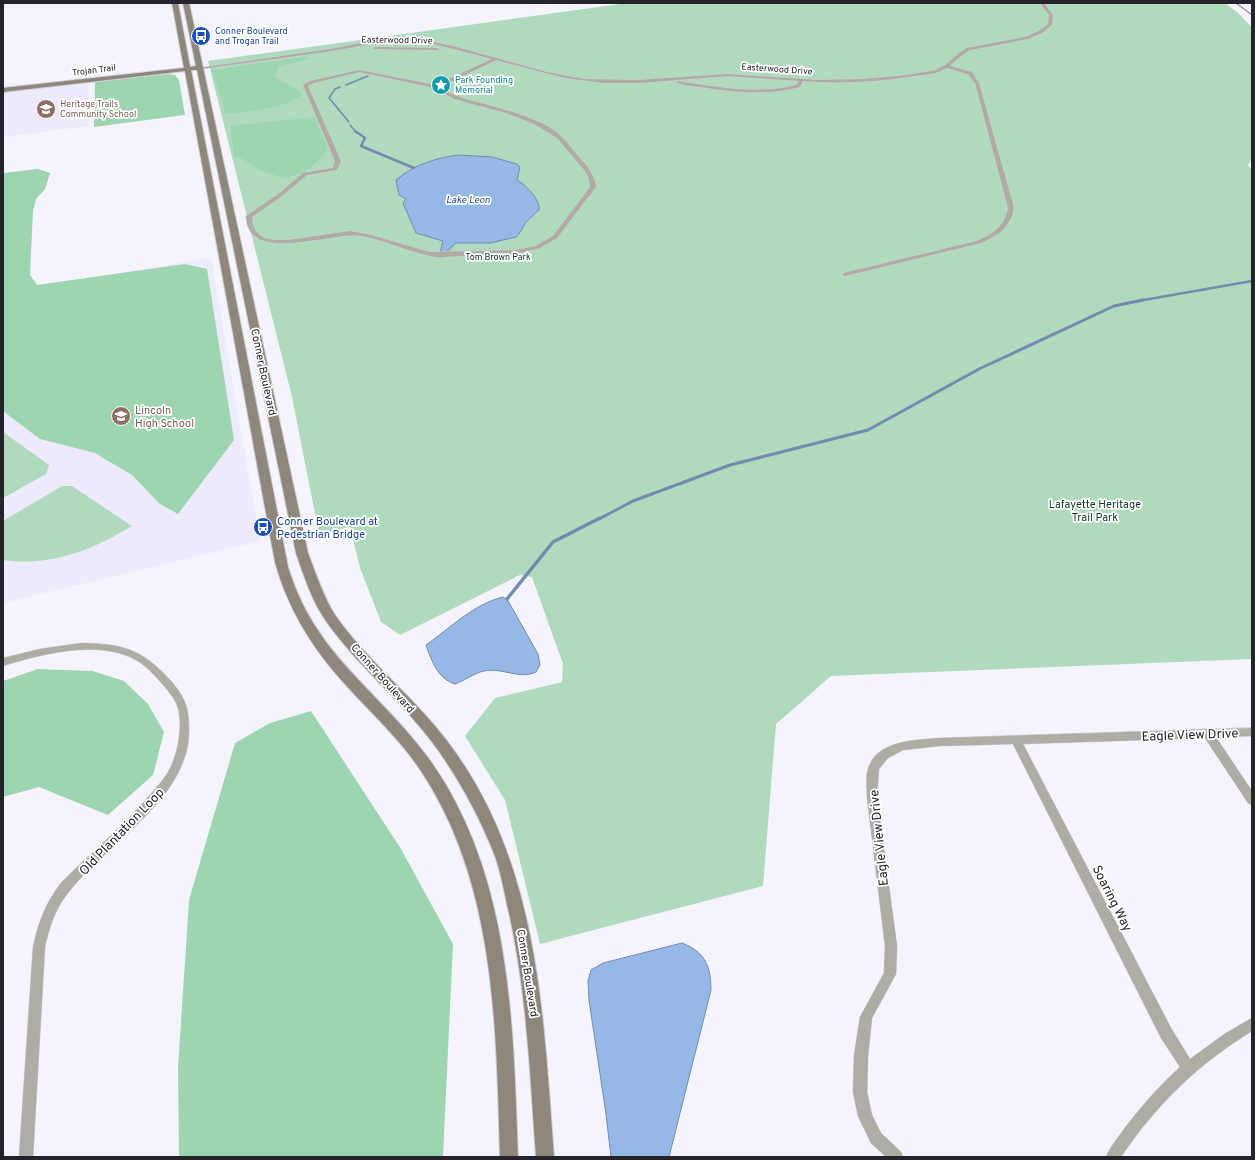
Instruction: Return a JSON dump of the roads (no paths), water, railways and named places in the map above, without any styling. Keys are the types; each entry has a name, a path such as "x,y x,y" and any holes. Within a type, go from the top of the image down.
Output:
{"main road":[{"name":"Conner Boulevard","path":"176,3 275,532 287,579 295,602 309,628 347,678 390,722 424,764 448,802 472,860 486,909 497,959 503,1013 509,1157"},
{"name":"Conner Boulevard","path":"186,3 201,68 302,553 315,588 330,617 369,666 408,704 443,746 477,800 501,852 511,887 527,956 534,1010 545,1157"},
{"name":"Easterwood Drive","path":"187,65 201,68"},
{"name":"Trojan Trail","path":"3,90 167,71 187,65"},
{"path":"209,178 223,175"},
{"path":"275,532 296,527"}],"street":[{"name":"Easterwood Drive","path":"201,68 326,51 396,48 468,52 552,74 584,80 636,82 741,75 836,81 878,78 931,72 948,67 963,52 970,49 1021,40 1044,30 1051,18 1049,10 1042,3"},
{"path":"437,87 446,93 472,103 520,117 554,134 588,171 593,182 589,194 555,238 527,251 437,255 428,254 361,234 341,234 277,243 257,237 254,233 249,216 279,196 305,174 335,169 338,161 305,88 306,84 359,71 437,87 494,59"},
{"path":"845,274 971,245 1000,231 1009,218 1011,208 975,77 970,73 948,67"},
{"path":"667,80 724,88 783,90 798,86 802,80"},
{"name":"Old Plantation Loop","path":"3,662 48,650 77,647 107,648 129,653 148,662 175,693 182,705 186,725 186,743 180,761 160,792 66,887 53,905 44,924 39,947 24,1156"},
{"name":"Eagle View Drive","path":"896,1157 876,1138 865,1116 860,1092 861,1056 866,1017 890,974 891,946 872,797 874,767 884,755 900,746 940,742 1252,732"},
{"path":"1207,733 1252,800"},
{"name":"Soaring Way","path":"1016,740 1166,1033 1188,1067"},
{"path":"1113,1157 1128,1134 1162,1093 1188,1067 1234,1034 1252,1024"}],"water":[{"name":"Lake Leon","path":"458,155 492,157 517,164 520,167 517,180 535,197 539,210 526,222 516,237 490,243 456,243 441,257 439,257 443,241 416,233 403,203 406,199 399,195 396,180 417,166 441,158"},
{"path":"503,597 507,599 538,654 540,665 536,672 523,675 491,670 480,672 455,684 449,682 436,668 426,645 472,611 492,600"},
{"path":"682,943 696,951 705,961 710,974 711,990 669,1157 611,1157 589,1000 588,981 591,970 603,963"}],"waterway":[{"path":"346,85 368,76"},
{"path":"340,87 335,89 329,98 349,122"},
{"path":"350,125 355,131"},
{"path":"355,131 365,138 361,146 414,168"},
{"path":"1139,301 1252,281"},
{"path":"599,519 633,501 730,465 868,430 979,369 1114,306 1139,301"},
{"path":"507,599 553,542 600,518"}],"railway":[{"path":"1236,3 1252,15"}],"place":[{"name":"Conner Boulevard and Trogan Trail","path":"201,36"},
{"name":"Park Founding Memorial","path":"441,85"},
{"name":"Heritage Trails Community School","path":"46,109"},
{"name":"Lincoln High School","path":"121,416"},
{"name":"Conner Boulevard at Pedestrian Bridge","path":"263,527"}],"park label":[{"name":"Tom Brown Park","path":"498,257"},
{"name":"Lafayette Heritage Trail Park","path":"1095,510"}]}
